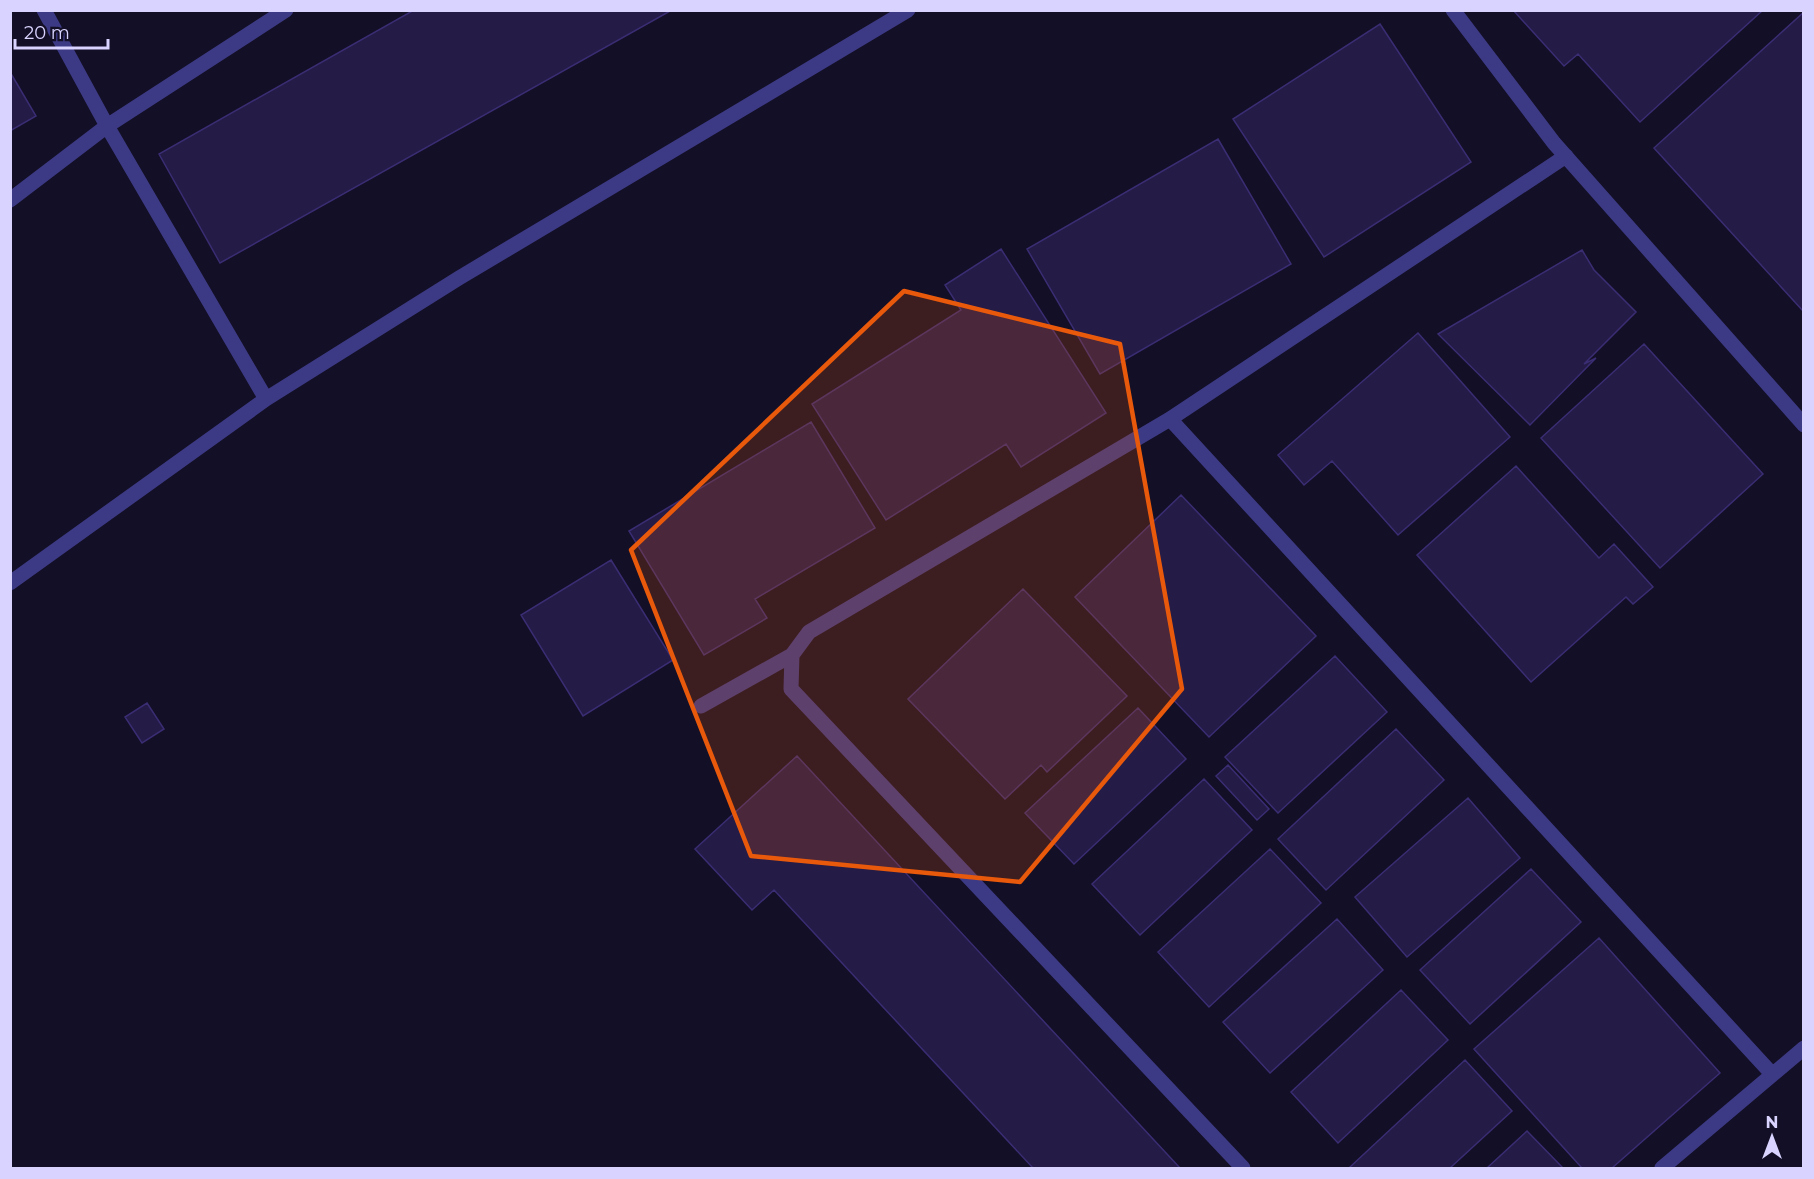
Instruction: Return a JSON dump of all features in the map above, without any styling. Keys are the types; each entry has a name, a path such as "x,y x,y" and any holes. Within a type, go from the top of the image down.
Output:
{"street":[{"path":"44,10 107,126 266,399"},
{"path":"10,200 107,126 286,10"},
{"path":"10,583 266,399 459,278 908,10"},
{"path":"1453,10 1566,156 1803,425"},
{"path":"701,706 792,655 809,632 1170,419 1566,156"},
{"path":"1170,419 1772,1074"},
{"path":"792,655 791,689 1243,1168"},
{"path":"1662,1168 1803,1048"}],"highlighted area":[{"path":"904,291 1120,344 1182,689 1020,882 751,856 631,550"}],"building":[{"path":"414,10 672,10 220,263 159,154"},
{"path":"1513,10 1763,10 1640,122 1578,54 1564,66"},
{"path":"1804,12 1804,312 1654,148"},
{"path":"1380,24 1471,162 1324,257 1233,119"},
{"path":"10,72 36,116 10,131"},
{"path":"1218,139 1291,264 1100,374 1027,249"},
{"path":"1001,249 1106,413 1021,467 1006,444 886,520 812,404 961,310 945,285"},
{"path":"1582,250 1594,270 1636,312 1584,364 1596,358 1530,425 1438,334"},
{"path":"1418,333 1510,437 1398,535 1332,461 1304,485 1278,455"},
{"path":"1644,344 1763,474 1660,568 1541,438"},
{"path":"811,422 875,528 755,599 767,618 704,655 629,531"},
{"path":"1516,466 1599,558 1614,544 1653,587 1633,604 1626,597 1531,682 1417,555"},
{"path":"1181,495 1316,636 1209,737 1075,597"},
{"path":"611,560 673,660 583,716 521,615"},
{"path":"1023,589 1127,696 1047,772 1041,765 1005,799 908,699"},
{"path":"1335,656 1387,712 1278,813 1225,757"},
{"path":"147,703 164,729 142,743 125,717"},
{"path":"1138,708 1186,759 1074,864 1025,813"},
{"path":"1396,729 1444,780 1326,890 1278,839"},
{"path":"797,756 1180,1168 1033,1168 774,890 752,910 695,849"},
{"path":"1228,765 1269,809 1257,820 1216,776"},
{"path":"1204,779 1252,830 1140,935 1092,884"},
{"path":"1468,798 1520,858 1407,957 1355,897"},
{"path":"1270,849 1321,903 1209,1007 1158,952"},
{"path":"1531,869 1581,922 1470,1024 1420,970"},
{"path":"1337,919 1383,970 1270,1073 1223,1022"},
{"path":"1599,938 1720,1073 1612,1168 1582,1168 1474,1049"},
{"path":"1401,990 1448,1040 1338,1143 1291,1092"},
{"path":"1465,1060 1512,1111 1450,1168 1350,1167"},
{"path":"1527,1131 1563,1168 1487,1168"}]}
